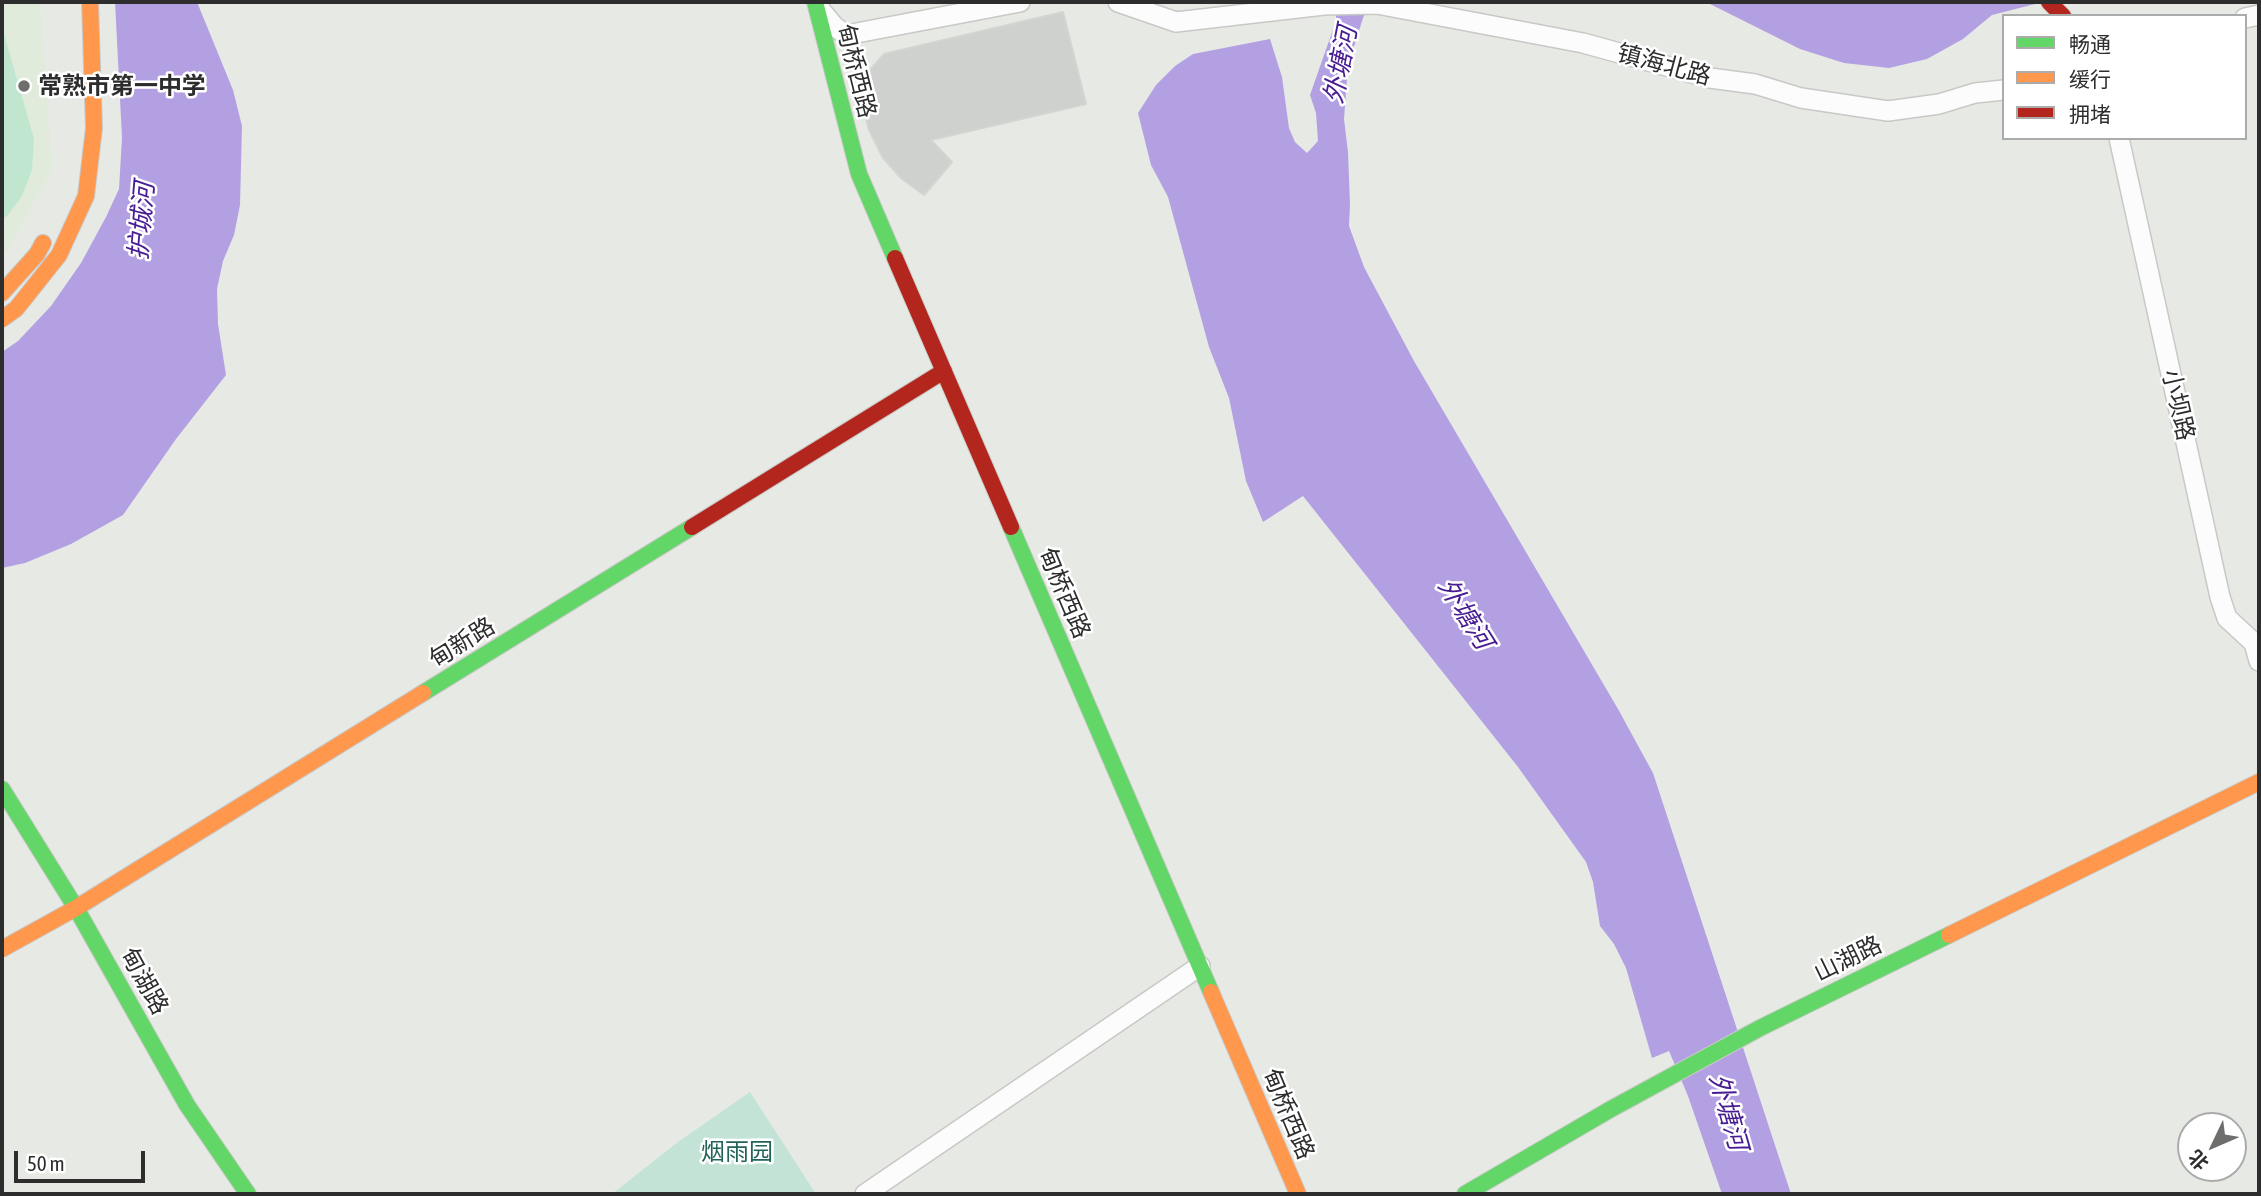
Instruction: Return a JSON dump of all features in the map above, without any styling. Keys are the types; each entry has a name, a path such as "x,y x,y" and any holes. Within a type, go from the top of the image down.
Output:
{"street":[{"path":"2,319 16,309 60,255 86,196 93,128 90,2"},
{"path":"815,3 834,26 846,35 1020,2"},
{"name":"镇海北路","path":"1118,2 1176,22 1324,5 1377,4 1583,43 1710,78 1755,85 1801,98 1888,111 1939,104 1975,93 2002,89"},
{"name":"甸桥西路","path":"815,3 859,174 1298,1194"},
{"name":"小坝路","path":"2119,140 2220,597 2227,618 2257,648"},
{"path":"2,293 37,254 48,234"},
{"name":"甸新路","path":"2,949 76,908 944,371"},
{"name":"山湖路","path":"1465,1194 1611,1109 1760,1028 2259,782"},
{"name":"甸湖路","path":"2,789 76,908 187,1105 248,1194"},
{"path":"865,1194 1200,966"}],"shaded area":[{"name":"常熟市第一中学","path":"2,2 40,2 52,169 7,252 2,256"}],"green space":[{"path":"2,27 34,139 32,170 22,196 2,219"},
{"name":"烟雨园","path":"750,1092 816,1194 612,1194 678,1142"}],"water":[{"name":"护城河","path":"115,2 197,2 233,90 242,126 240,205 234,235 223,261 217,289 218,324 226,375 176,439 123,515 71,544 25,563 2,568 2,352 18,341 51,306 81,263 119,189 122,138"},
{"name":"外塘河","path":"1336,2 1371,2 1363,18 1348,66 1344,119 1348,152 1349,226 1364,267 1414,361 1653,773 1791,1194 1722,1194 1688,1096 1669,1051 1652,1058 1626,968 1614,944 1600,926 1593,882 1586,862 1518,767 1303,496 1263,522 1246,481 1229,398 1209,347 1168,197 1151,165 1138,113 1156,85 1175,66 1193,54 1270,39 1282,77 1289,128 1295,142 1307,153 1318,141 1316,113 1310,95 1336,21"},
{"path":"1706,2 2043,2 1992,15 1963,39 1927,59 1889,68 1844,63 1800,49"}],"building":[{"path":"1063,12 1086,104 931,140 952,162 924,195 902,179 883,158 869,130 861,100 864,77 884,54"}],"traffic: fast":[{"path":"815,2 859,174 895,258"},
{"path":"423,693 692,527"},
{"path":"1011,527 1211,992"},
{"path":"2,789 76,908 187,1105 248,1194"},
{"path":"1465,1194 1611,1109 1760,1028 1949,935"}],"traffic: slow":[{"path":"2,319 16,309 59,255 86,196 94,128 90,2"},
{"path":"2,293 37,254 43,243"},
{"path":"2,949 76,908 423,693"},
{"path":"1949,935 2259,782"},
{"path":"1211,992 1298,1194"}],"traffic: jam":[{"path":"2049,2 2061,14"},
{"path":"895,258 1011,527"},
{"path":"692,527 944,371"}],"place":[{"name":"常熟市第一中学","path":"24,86"}]}
